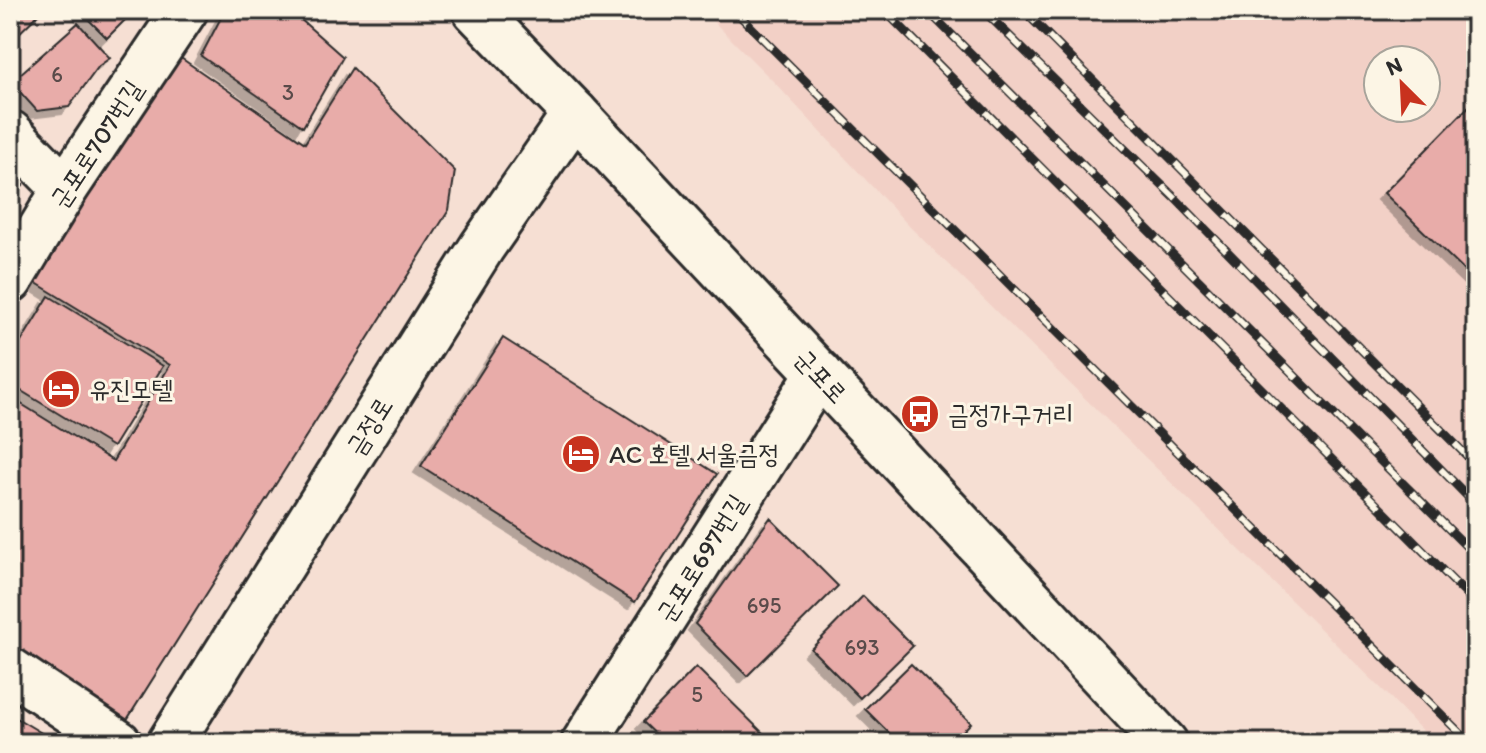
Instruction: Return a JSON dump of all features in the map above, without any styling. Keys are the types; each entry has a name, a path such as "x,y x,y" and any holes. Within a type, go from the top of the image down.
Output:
{"street":[{"name":"군포로707번길","path":"10,280 65,189 185,10"},
{"name":"군포로","path":"475,10 1165,743"},
{"name":"금정로","path":"170,743 482,247 575,113"},
{"path":"10,133 65,189"},
{"name":"군포로697번길","path":"604,733 819,373"},
{"path":"10,670 119,743"}],"shaded area":[{"path":"702,10 1476,10 1476,743 1434,743 911,228"}],"building":[{"path":"10,10 43,10 10,42"},
{"path":"79,10 135,10 107,38"},
{"path":"225,10 290,10 343,57 303,127 201,56"},
{"path":"78,23 110,58 99,66 69,107 37,111 11,82"},
{"path":"175,54 305,143 352,68 455,171 449,210 123,726 10,654 10,397 113,461 170,365 33,281"},
{"path":"1476,99 1476,282 1384,193"},
{"path":"10,176 23,185 10,204"},
{"path":"49,296 163,366 113,447 10,384 10,360"},
{"path":"503,338 717,474 635,602 421,466"},
{"path":"770,518 838,586 747,676 695,624"},
{"path":"863,596 913,646 860,698 811,649"},
{"path":"911,664 971,723 951,743 899,743 865,709"},
{"path":"696,667 773,743 665,743 643,722"},
{"path":"10,714 58,743 10,743"}],"railway":[{"path":"734,10 1470,743"},
{"path":"884,10 1476,604"},
{"path":"927,10 1476,556"},
{"path":"983,10 1176,199 1476,505"},
{"path":"1023,10 1476,465"}],"place":[{"name":"유진모텔","path":"61,389"},
{"name":"금정가구거리","path":"920,414"},
{"name":"AC 호텔 서울금정","path":"581,454"}]}
